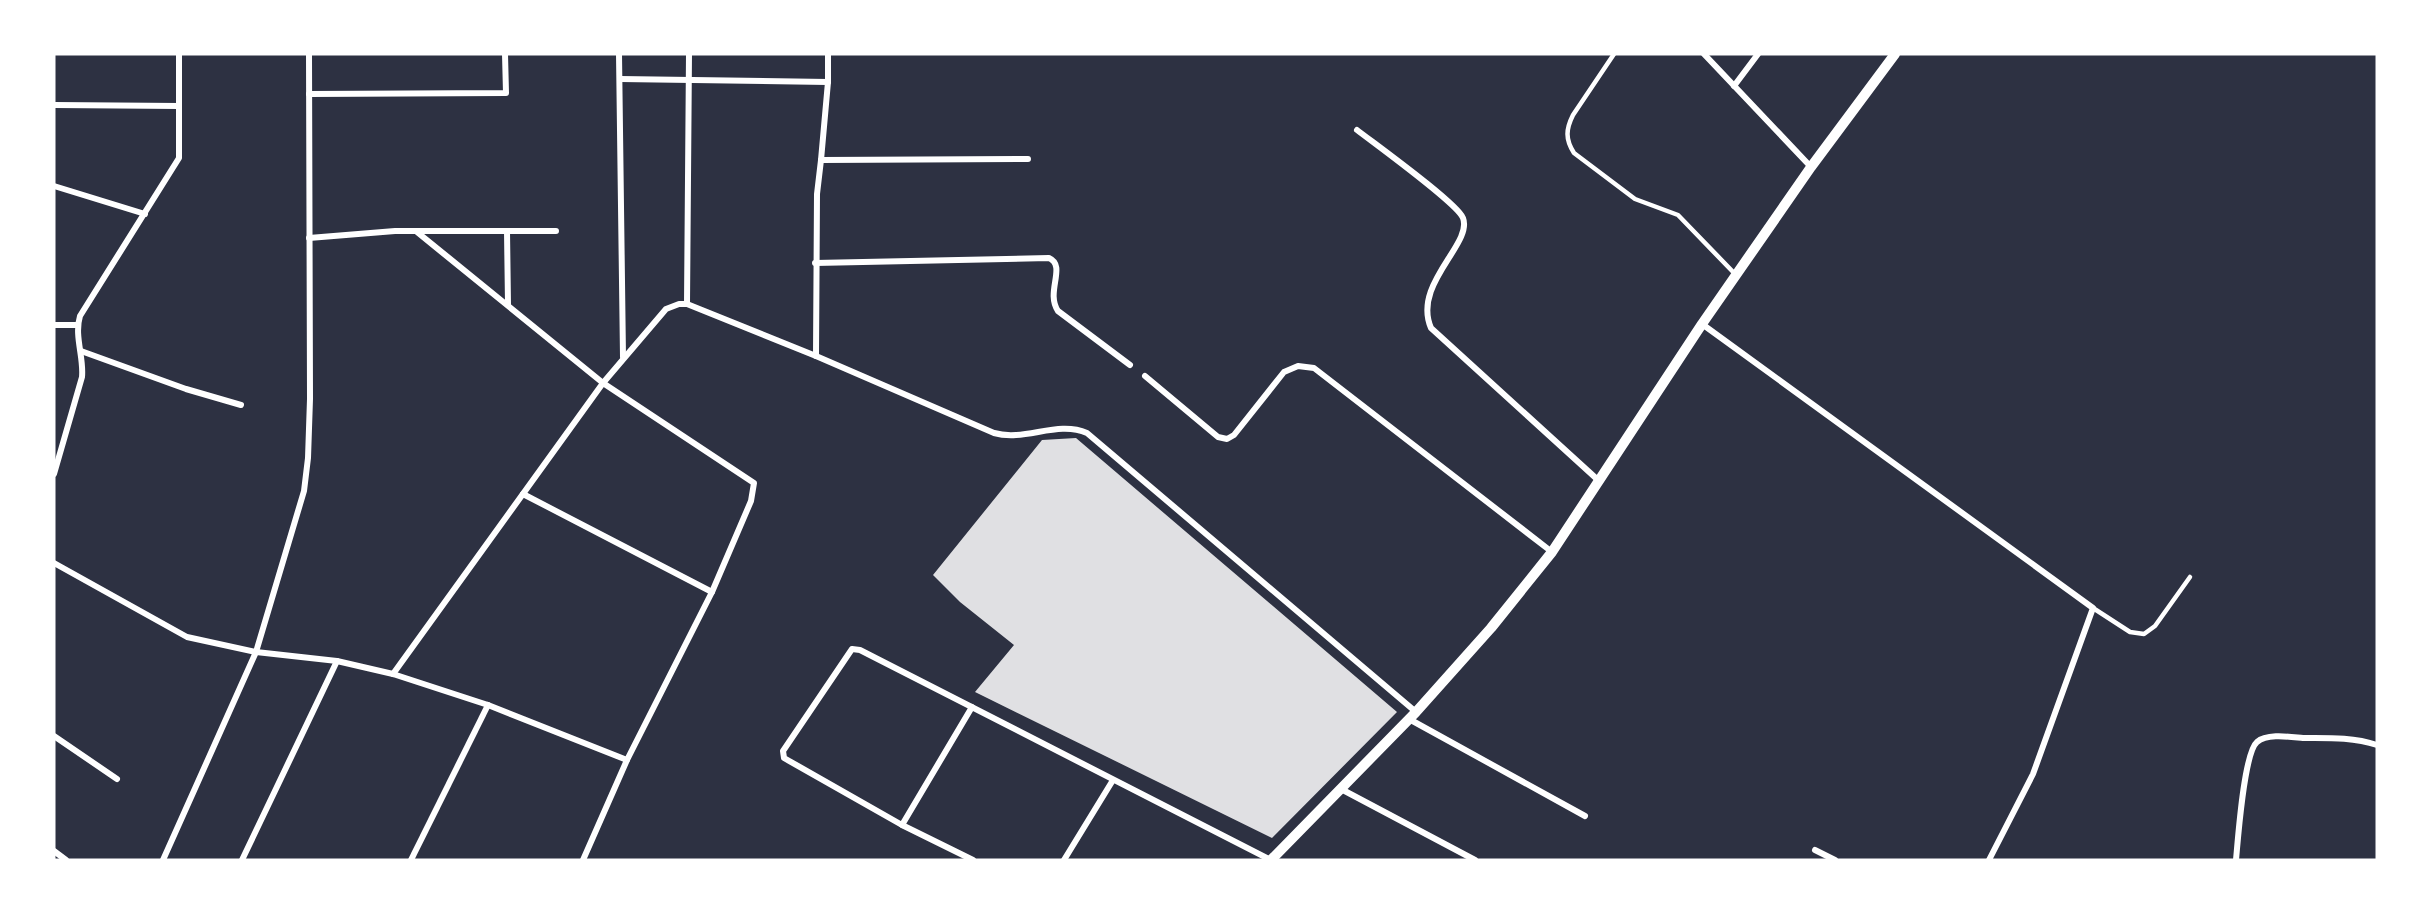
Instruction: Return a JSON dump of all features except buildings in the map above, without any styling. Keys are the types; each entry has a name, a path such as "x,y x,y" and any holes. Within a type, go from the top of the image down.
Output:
{"street":[{"path":"54,474 82,377 77,325 80,316 178,158 178,54"},
{"path":"163,860 256,652 307,475 310,399 309,54"},
{"path":"309,94 506,93 505,54"},
{"path":"619,54 623,357"},
{"path":"687,304 688,54"},
{"path":"816,356 817,184 828,81 828,54"},
{"path":"1704,54 1811,166"},
{"path":"1734,86 1758,54"},
{"path":"973,860 902,825 784,758 783,751 849,652 854,648 1271,860 1413,715 1491,628 1552,552 1702,324 1811,166 1895,54"},
{"path":"620,79 828,81"},
{"path":"54,105 178,106"},
{"path":"1357,130 1451,204 1464,220 1464,228 1436,278 1428,300 1426,310 1431,328 1598,480"},
{"path":"821,160 1028,159"},
{"path":"54,186 145,214"},
{"path":"309,238 395,231 556,231"},
{"path":"507,231 508,304"},
{"path":"417,232 603,383 754,483 751,501 712,592 627,760 583,860"},
{"path":"815,263 1049,258 1054,260 1057,266 1052,298 1058,311 1130,365"},
{"path":"393,674 623,357 666,309 679,304 687,304 1003,435 1026,435 1072,428 1087,433 1413,715 1585,816"},
{"path":"1702,324 2093,608 2084,639 2033,774 1989,860"},
{"path":"54,325 77,325"},
{"path":"81,351 186,389 241,405"},
{"path":"1145,376 1218,437 1227,439 1234,435 1284,372 1298,366 1314,368 1552,552"},
{"path":"523,494 712,592"},
{"path":"54,563 178,633 256,652 337,662 393,674 488,705 627,760"},
{"path":"242,860 337,662"},
{"path":"411,860 488,705"},
{"path":"902,825 972,707"},
{"path":"54,736 117,779"},
{"path":"2236,860 2248,762 2256,742 2276,737 2330,738 2377,745"},
{"path":"1064,860 1113,780"},
{"path":"1341,789 1475,860"},
{"path":"1815,850 1834,860"},
{"path":"54,851 66,860"}],"lane":[{"path":"1614,54 1573,114 1568,125 1569,144 1574,153 1625,193 1642,203 1678,215 1736,275"},
{"path":"2093,608 2130,632 2144,634 2155,626 2190,577"}]}
